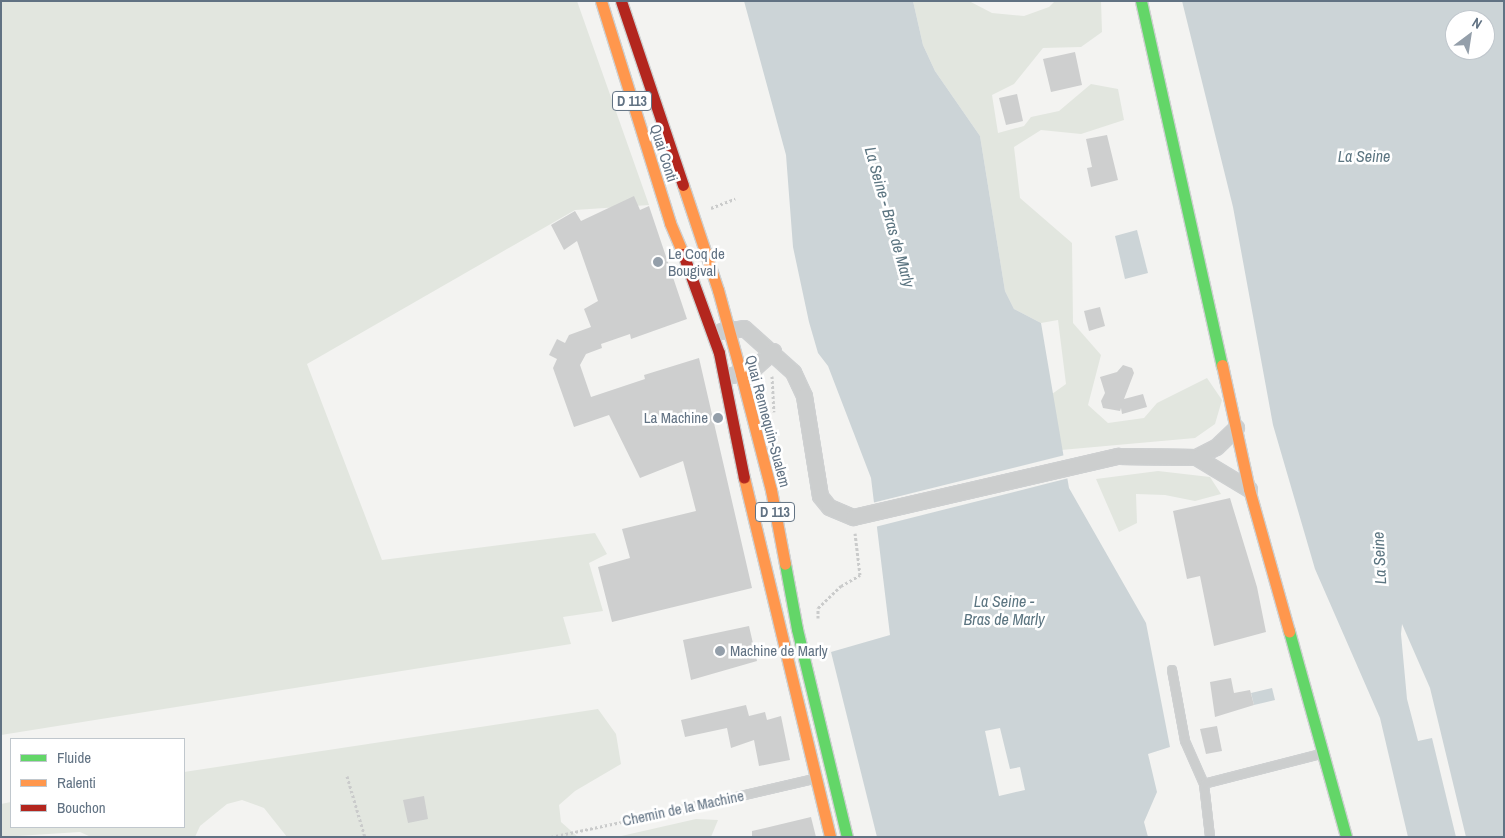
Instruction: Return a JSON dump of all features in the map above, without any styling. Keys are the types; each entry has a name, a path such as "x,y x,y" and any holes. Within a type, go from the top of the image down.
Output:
{"main road":[{"name":"Quai Conti","path":"601,1 663,200"},
{"name":"Quai Conti","path":"621,1 686,192"},
{"path":"1141,1 1250,489 1346,837"},
{"name":"Quai Rennequin-Sualem","path":"686,192 728,328 771,490 797,629 847,837"},
{"name":"Quai Rennequin-Sualem","path":"663,200 713,333 743,473 830,837"}],"street":[{"path":"713,333 728,328 744,328 773,351 801,384 820,496 829,507 858,517 1118,456 1196,457 1216,446 1236,428"},
{"path":"723,377 741,374 753,369 773,351"},
{"path":"1196,457 1250,489"}],"lane":[{"path":"1172,670 1185,741 1204,784 1210,837"},
{"path":"1204,784 1323,754"},
{"name":"Chemin de la Machine","path":"685,809 815,778"}],"path":[{"path":"704,211 735,199"},
{"path":"774,419 772,376 778,378"},
{"path":"817,628 818,608 841,586 860,575 858,517"},
{"path":"347,776 365,837"},
{"name":"Chemin de la Machine","path":"551,837 685,809"}],"shaded area":[{"path":"1,1 577,1 649,205 575,210 307,364 382,560 595,533 607,554 589,563 603,611 563,617 571,644 1,735"},
{"path":"913,1 969,1 992,13 1024,16 1049,7 1055,1 1101,1 1102,32 1081,47 1043,48 1014,84 992,95 998,133 1024,126 1031,117 1059,111 1091,84 1118,89 1124,120 1081,134 1041,130 1014,147 1020,198 1072,243 1073,323 1101,355 1088,405 1108,423 1144,418 1157,403 1207,378 1222,400 1215,424 1195,438 1061,450 1052,394 1066,384 1058,320 1041,323 1014,309 1005,291 980,136 935,71 923,45"},
{"path":"1158,471 1210,477 1221,494 1195,501 1165,495 1136,494 1137,523 1119,532 1096,479"},
{"path":"598,709 616,734 621,764 575,791 559,805 561,822 578,837 287,837 264,808 242,800 227,804 200,826 195,837 91,837 80,832 1,837 1,804 10,802 10,828 185,828 185,772"},
{"path":"696,819 718,820 711,837 617,837"}],"water":[{"name":"La Seine - Bras de Marly","path":"744,1 913,1 923,45 935,71 980,136 1005,291 1014,309 1041,323 1069,488 1146,623 1170,747 1148,754 1157,792 1144,822 1148,837 877,837 831,652 890,635 871,478 828,366 818,353 809,322 793,247 786,155","holes":["1000,728 1010,769 1020,767 1025,790 999,796 985,731"]},
{"name":"La Seine","path":"1182,1 1504,1 1504,837 1466,837 1430,688 1402,624 1401,634 1407,699 1418,741 1432,738 1456,837 1408,837 1380,718 1315,569 1273,425 1233,207"},
{"path":"1137,230 1148,273 1125,279 1115,236"},
{"path":"1272,688 1275,700 1254,705 1251,693"}],"pier":[{"path":"1065,455 1069,478 875,527 872,503"}],"building":[{"path":"1075,52 1082,85 1051,92 1043,59"},
{"path":"1017,94 1023,121 1006,125 999,98"},
{"path":"1107,135 1118,180 1091,187 1087,168 1092,167 1086,139"},
{"path":"634,196 640,210 649,206 687,319 631,339 630,334 601,344 602,348 586,354 580,365 591,397 645,379 644,375 699,358 752,588 612,622 598,567 630,558 622,529 696,511 683,461 640,478 609,415 574,427 553,368 557,359 549,355 557,339 565,343 569,335 591,327 584,309 598,301 577,241 564,250 551,225 575,211 581,221"},
{"path":"1100,307 1105,326 1089,331 1084,311"},
{"path":"1123,365 1132,368 1134,373 1124,399 1143,394 1147,407 1122,414 1121,408 1120,411 1103,408 1101,401 1105,393 1100,377 1117,372"},
{"path":"1230,498 1257,587 1266,632 1214,646 1200,576 1187,579 1173,511"},
{"name":"Machine de Marly","path":"749,626 757,661 691,680 683,640"},
{"path":"1231,678 1234,693 1250,690 1254,705 1215,717 1210,682"},
{"path":"746,705 749,716 765,712 767,720 781,716 790,760 759,766 754,740 731,748 727,728 685,737 681,720"},
{"path":"1217,726 1222,751 1206,754 1200,729"},
{"path":"424,796 428,819 408,823 403,800"},
{"path":"811,817 816,837 752,837 752,831"}],"traffic: fast":[{"path":"1141,1 1222,365"},
{"path":"785,564 797,629 847,837"},
{"path":"1289,631 1346,837"}],"traffic: slow":[{"path":"601,1 670,223 683,254"},
{"path":"683,185 718,290 741,374 771,490 785,564"},
{"path":"1222,365 1249,489 1289,631"},
{"path":"744,478 830,837"}],"traffic: jam":[{"path":"621,1 683,185"},
{"path":"683,254 719,353 744,478"}],"place":[{"name":"Le Coq de Bougival","path":"658,262"},
{"name":"La Machine","path":"718,418"},
{"name":"Machine de Marly","path":"720,651"}]}
